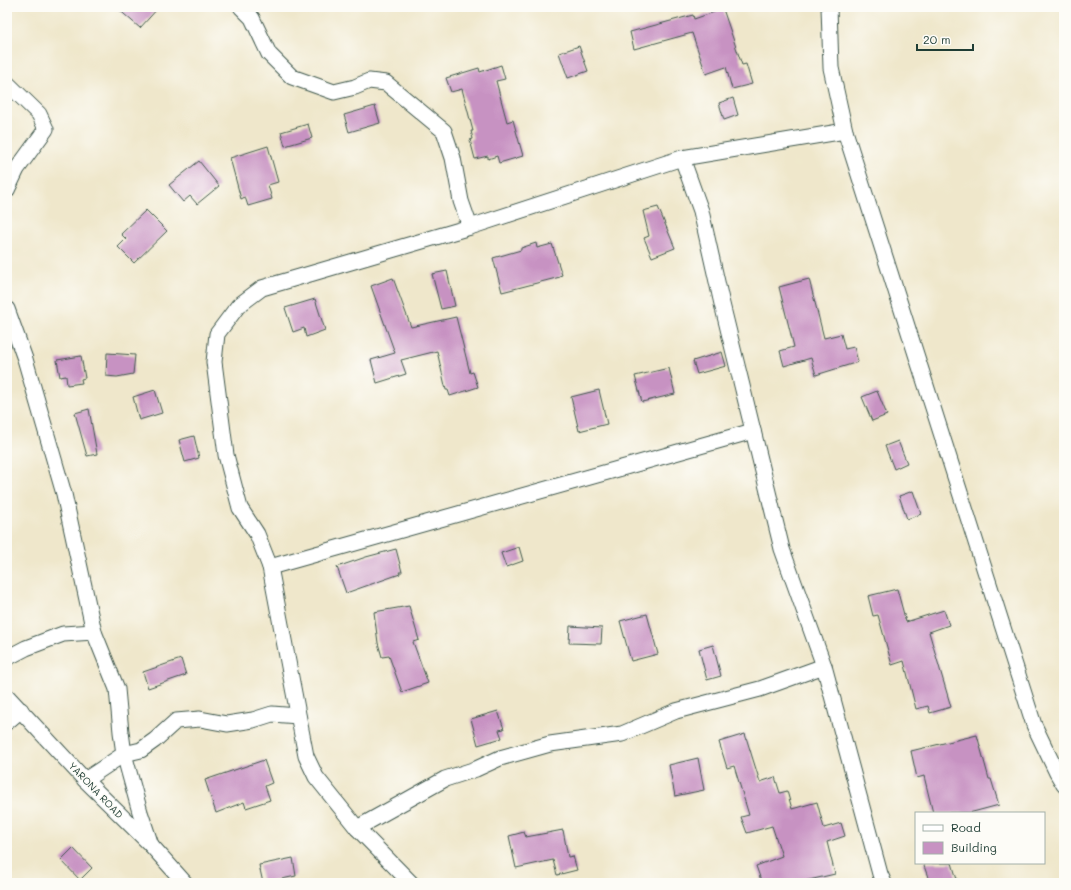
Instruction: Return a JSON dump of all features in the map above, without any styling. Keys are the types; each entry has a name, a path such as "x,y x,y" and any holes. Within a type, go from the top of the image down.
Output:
{"street":[{"path":"241,7 252,18 269,54 292,77 334,92 355,87 370,81 386,83 444,131 453,158 461,201 470,227"},
{"path":"829,7 831,68 845,131 1034,725 1056,773 1064,785"},
{"path":"7,83 39,114 46,129 17,169 7,190"},
{"path":"411,883 357,828 316,777 306,756 270,567 256,534 240,508 226,455 214,362 217,334 238,306 262,288 470,227 682,158 845,131"},
{"path":"682,158 701,211 782,549 824,666 878,866 884,883"},
{"path":"7,309 25,359 64,494 94,632 117,689 124,754 151,845"},
{"path":"270,567 753,431"},
{"path":"7,658 26,648 64,634 94,632"},
{"path":"357,828 445,778 476,769 500,758 550,744 622,734 676,711 760,689 824,666"},
{"name":"YARONA ROAD","path":"7,696 85,780 151,845 185,883"},
{"path":"7,722 21,710"},
{"path":"85,780 124,754 141,750 155,740 176,721 200,719 227,724 253,720 272,714 298,716"}],"building":[{"path":"116,7 159,7 140,28"},
{"path":"723,9 742,65 746,64 752,84 732,89 726,67 706,74 692,33 634,49 630,32 693,15 694,19"},
{"path":"579,46 588,71 568,78 559,53"},
{"path":"501,65 505,79 496,81 507,122 513,120 523,156 499,163 497,156 488,159 488,156 475,159 470,140 473,139 471,131 473,131 462,89 451,92 446,78 479,68 480,72"},
{"path":"733,98 738,115 724,120 719,103"},
{"path":"375,106 380,123 349,132 344,115"},
{"path":"308,124 312,138 285,146 281,132"},
{"path":"268,146 278,182 268,185 272,199 248,206 245,197 241,199 230,158"},
{"path":"199,161 219,186 197,204 190,196 183,202 169,185"},
{"path":"658,207 675,248 652,257 644,238 649,236 643,211"},
{"path":"146,210 167,231 134,263 118,247 126,239 121,234"},
{"path":"536,243 537,248 552,244 562,275 559,276 560,277 502,292 493,258 521,250 521,248"},
{"path":"447,271 455,306 441,309 432,274"},
{"path":"393,278 411,327 456,317 470,373 473,372 478,387 450,396 448,390 446,390 437,351 401,360 406,374 377,383 371,360 395,353 371,286"},
{"path":"809,279 824,338 841,334 845,349 854,347 858,362 816,375 811,358 784,366 780,351 794,347 779,287"},
{"path":"315,299 325,330 306,337 304,328 293,332 285,308"},
{"path":"722,352 726,366 697,374 693,361"},
{"path":"107,353 135,355 133,374 117,377 106,376"},
{"path":"81,356 85,378 81,379 82,383 67,385 66,376 60,377 57,360"},
{"path":"669,368 675,394 642,402 635,376"},
{"path":"155,390 162,413 139,420 133,397"},
{"path":"599,390 607,424 579,431 571,397"},
{"path":"877,391 887,415 872,421 862,397"},
{"path":"89,409 97,454 87,456 75,413"},
{"path":"194,436 199,458 185,462 179,440"},
{"path":"898,441 907,463 894,469 885,446"},
{"path":"913,491 921,514 907,519 899,496"},
{"path":"519,547 523,561 506,567 501,553"},
{"path":"396,549 402,572 399,572 400,574 346,593 337,567"},
{"path":"897,589 906,622 944,610 949,625 929,632 951,707 930,713 928,706 916,709 904,661 892,665 878,615 873,616 868,596"},
{"path":"409,606 419,640 413,642 428,683 402,692 389,656 382,657 378,643 374,612"},
{"path":"647,614 658,654 631,661 620,621"},
{"path":"570,626 602,628 601,644 569,643"},
{"path":"713,645 721,676 707,680 699,649"},
{"path":"181,659 186,675 148,688 143,672"},
{"path":"498,711 504,729 499,730 502,738 478,745 471,719"},
{"path":"745,734 760,782 775,777 780,793 787,791 792,809 817,802 824,828 841,823 845,836 827,842 835,874 796,883 762,883 756,866 782,856 772,826 747,833 741,817 749,815 734,766 727,768 719,742"},
{"path":"977,735 989,779 991,779 999,805 973,812 933,812 924,776 917,778 911,751"},
{"path":"698,758 704,790 675,796 669,765"},
{"path":"264,760 272,783 265,786 270,800 246,808 244,802 216,813 205,780"},
{"path":"563,830 568,857 573,856 577,870 557,875 553,860 516,868 509,836 524,832 526,837"},
{"path":"73,848 92,868 80,880 61,860"},
{"path":"293,858 296,876 263,883 259,865"},
{"path":"923,864 952,864 958,883 930,883"}]}
